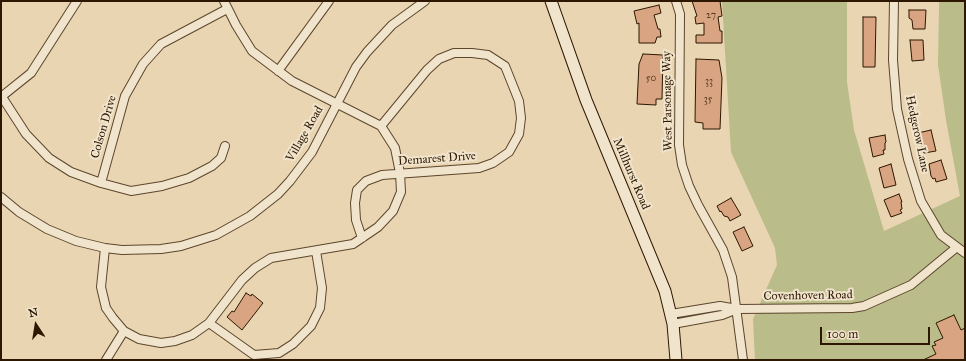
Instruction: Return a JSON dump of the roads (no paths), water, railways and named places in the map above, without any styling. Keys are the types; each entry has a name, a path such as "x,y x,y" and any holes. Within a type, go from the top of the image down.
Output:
{"street":[{"path":"78,1 31,73 2,97 26,134 49,158 71,172 101,183 131,191 162,186 189,178 212,166 221,158 225,146"},
{"path":"278,71 329,1"},
{"name":"Village Road","path":"1,197 20,212 47,229 76,241 105,248 141,250 181,246 216,235 250,216 278,194 302,167 312,152 356,67 370,48 392,25 425,1"},
{"name":"Millhurst Road","path":"551,1 586,100 665,291 672,319 676,360"},
{"name":"West Parsonage Way","path":"676,1 680,14 679,145 682,165 689,186 698,205 723,250 732,277 743,360"},
{"name":"Hedgerow Lane","path":"894,1 893,60 897,109 908,159 921,201 941,235 965,253"},
{"path":"105,248 101,276 102,298 106,308 124,331 139,339 161,343 175,341 192,335 209,323 242,280 255,268 271,258 352,244 378,227 393,211 401,192 400,173 395,148 381,126 292,81 278,71 252,50 226,5"},
{"name":"Colson Drive","path":"101,183 125,96 143,64 160,44 226,5"},
{"name":"Demarest Drive","path":"362,238 356,220 355,203 357,190 366,181 382,175 479,168 493,163 509,152 519,134 521,118 519,101 514,84 505,66 488,55 472,53 454,54 439,59 427,70 381,126"},
{"name":"Covenhoven Road","path":"672,319 722,315 737,309 852,308 864,306 911,285 957,247"},
{"path":"209,323 253,358 279,353 293,344 311,326 320,308 322,288 316,251"},
{"path":"106,360 124,331"}]}
